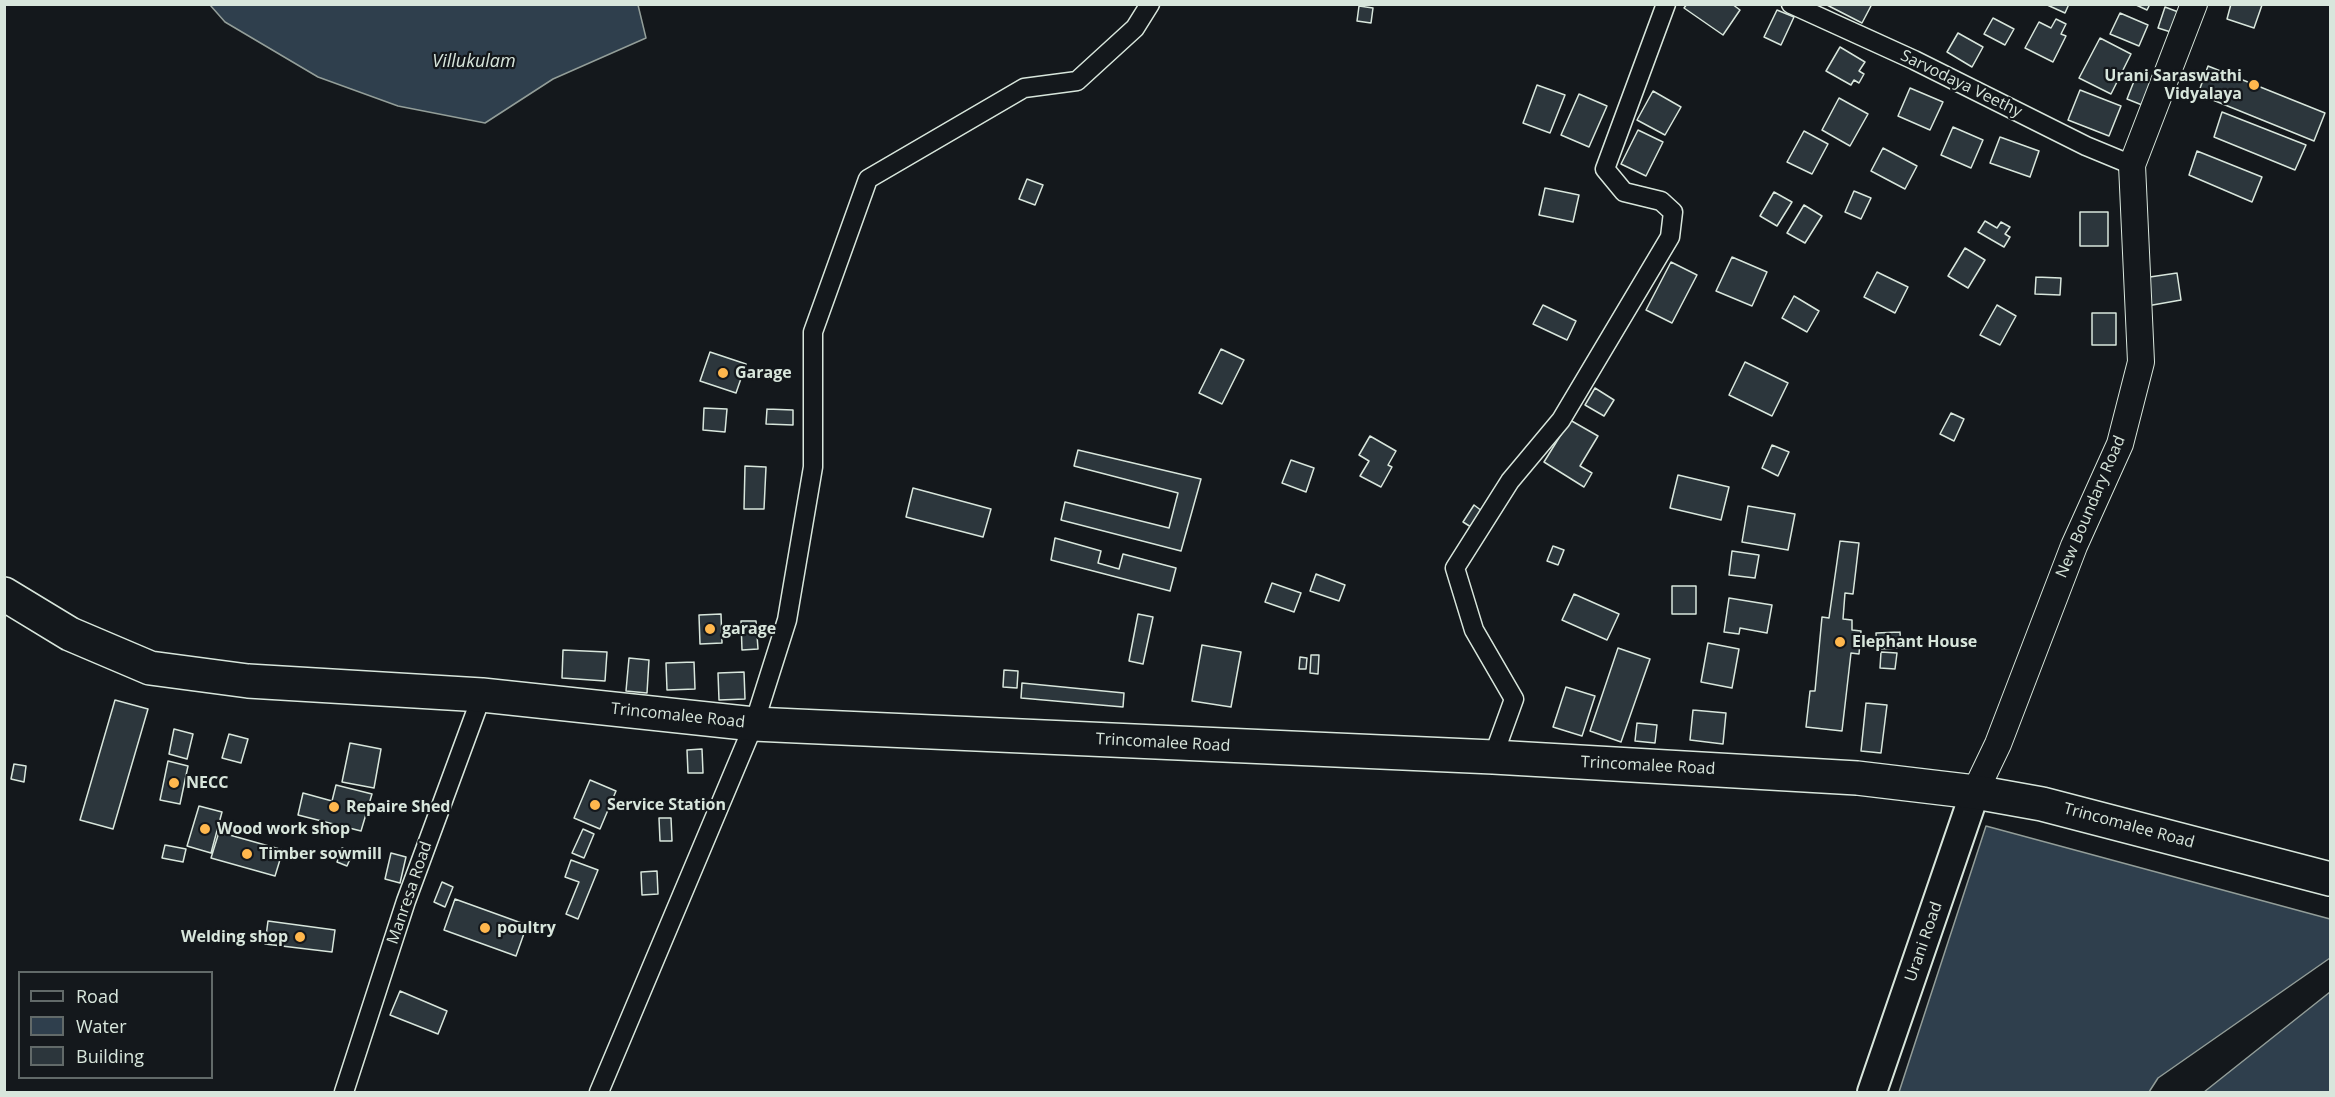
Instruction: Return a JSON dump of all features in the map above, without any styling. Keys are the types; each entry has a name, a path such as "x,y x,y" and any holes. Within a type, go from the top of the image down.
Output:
{"highway":[{"name":"Trincomalee Road","path":"4,594 70,634 150,668 248,681 482,695 754,724 1785,772 1975,792 2042,804 2331,879"}],"main road":[{"name":"New Boundary Road","path":"1975,792 1998,744 2074,546 2120,444 2141,362 2132,165 2194,4"},
{"name":"Urani Road","path":"1872,1092 1975,792"}],"street":[{"path":"599,1092 754,724 787,620 813,467 813,332 868,179 1024,88 1077,81 1135,28 1150,4"},
{"path":"1492,757 1514,699 1474,630 1455,568 1510,482 1561,420 1670,237 1673,212 1661,201 1624,192 1605,169 1666,4"},
{"name":"Sarvodaya Veethy","path":"1791,4 1814,9 2086,146 2132,165"},
{"name":"Manresa Road","path":"344,1092 406,901 482,695"}],"water":[{"name":"Villukulam","path":"210,5 638,5 646,38 553,79 485,123 398,106 318,77 225,22"},
{"path":"1986,826 2330,919 2330,958 2158,1078 2149,1092 1899,1092"},
{"path":"2330,992 2330,1092 2204,1092"}],"building":[{"path":"1687,4 1732,4 1740,10 1723,35 1684,8"},
{"path":"1825,4 1872,4 1862,23"},
{"path":"2045,4 2069,4 2065,13"},
{"path":"2134,4 2150,4 2147,10"},
{"path":"2231,4 2262,5 2254,28 2227,19"},
{"path":"1359,6 1373,8 1371,23 1357,21"},
{"path":"2165,7 2181,13 2174,33 2158,28"},
{"path":"1777,10 1794,17 1781,45 1764,37"},
{"path":"2120,13 2148,25 2139,46 2110,34"},
{"path":"1993,18 2014,29 2005,45 1984,34"},
{"path":"2056,19 2066,24 2061,34 2066,36 2053,62 2025,48 2039,22 2051,28"},
{"path":"1958,33 1983,47 1972,67 1947,52"},
{"path":"2100,38 2131,54 2111,94 2079,78"},
{"path":"1840,47 1865,62 1859,71 1864,74 1859,83 1854,80 1851,85 1826,71"},
{"path":"2208,66 2325,113 2314,141 2198,94"},
{"path":"2136,76 2156,84 2147,107 2127,99"},
{"path":"1537,85 1565,95 1550,133 1523,123"},
{"path":"1910,88 1943,102 1930,130 1898,116"},
{"path":"2080,90 2121,106 2109,136 2068,120"},
{"path":"1653,91 1681,107 1665,135 1637,120"},
{"path":"1579,94 1607,106 1589,147 1561,135"},
{"path":"1839,98 1868,114 1850,146 1822,130"},
{"path":"2222,112 2306,145 2295,170 2214,137"},
{"path":"1953,127 1983,140 1971,168 1941,155"},
{"path":"1638,130 1663,142 1646,176 1621,164"},
{"path":"1804,131 1828,144 1812,174 1787,162"},
{"path":"2000,137 2039,151 2030,177 1990,163"},
{"path":"1883,148 1917,166 1905,189 1871,171"},
{"path":"2197,151 2262,177 2252,202 2189,175"},
{"path":"1027,179 1043,185 1035,205 1019,199"},
{"path":"1545,188 1579,195 1573,222 1539,215"},
{"path":"1854,191 1871,198 1861,219 1845,212"},
{"path":"1774,192 1792,202 1777,226 1760,216"},
{"path":"1804,205 1822,216 1805,243 1787,233"},
{"path":"2080,212 2108,212 2108,246 2080,246"},
{"path":"1985,221 1997,228 2001,222 2010,227 2005,234 2010,237 2004,247 1978,232"},
{"path":"1965,248 1985,260 1968,288 1948,276"},
{"path":"1732,257 1767,272 1752,306 1716,291"},
{"path":"1671,262 1697,275 1672,323 1646,310"},
{"path":"1877,272 1908,287 1895,313 1864,297"},
{"path":"2177,273 2181,300 2147,306 2143,278"},
{"path":"2036,277 2061,278 2060,295 2035,294"},
{"path":"1794,296 1819,311 1807,332 1782,318"},
{"path":"1543,305 1576,321 1567,340 1533,324"},
{"path":"1997,305 2016,316 2000,345 1980,335"},
{"path":"2092,313 2116,313 2116,345 2092,345"},
{"path":"1221,349 1244,360 1222,404 1199,393"},
{"name":"Garage","path":"710,352 746,364 736,393 700,381"},
{"path":"1745,362 1788,383 1772,416 1729,395"},
{"path":"1595,388 1614,400 1604,416 1585,405"},
{"path":"704,408 727,409 725,432 703,430"},
{"path":"767,409 793,410 793,425 766,424"},
{"path":"1951,413 1964,419 1954,441 1940,434"},
{"path":"1570,420 1598,436 1580,466 1592,473 1584,487 1544,462"},
{"path":"1370,436 1396,451 1388,465 1392,467 1381,487 1360,476 1369,461 1359,455"},
{"path":"1772,445 1789,452 1778,476 1762,468"},
{"path":"1078,450 1201,479 1181,551 1061,520 1065,502 1169,528 1178,493 1074,466"},
{"path":"1291,460 1314,468 1306,492 1282,483"},
{"path":"745,466 766,467 764,509 744,509"},
{"path":"1678,475 1729,487 1721,520 1670,508"},
{"path":"913,488 991,509 983,537 906,517"},
{"path":"1474,505 1482,511 1471,527 1463,522"},
{"path":"1748,506 1795,514 1788,550 1742,542"},
{"path":"1055,538 1101,551 1098,563 1119,569 1123,554 1176,568 1170,591 1051,560"},
{"name":"Elephant House","path":"1840,541 1859,543 1853,594 1845,593 1843,619 1852,620 1852,630 1861,631 1859,654 1851,653 1842,731 1806,727 1810,691 1815,691 1822,617 1829,618"},
{"path":"1553,546 1564,550 1558,565 1547,561"},
{"path":"1732,551 1759,555 1755,578 1729,575"},
{"path":"1316,574 1345,585 1339,601 1310,591"},
{"path":"1272,583 1301,593 1294,612 1265,602"},
{"path":"1672,586 1696,586 1696,614 1672,614"},
{"path":"1574,594 1619,614 1607,640 1562,620"},
{"path":"1729,598 1772,605 1767,633 1740,628 1739,634 1724,632"},
{"name":"garage","path":"721,614 722,643 700,644 699,615"},
{"path":"1138,614 1153,617 1143,664 1129,661"},
{"path":"741,621 756,621 758,649 742,650"},
{"path":"1900,632 1901,648 1877,649 1876,633"},
{"path":"1708,643 1739,649 1732,688 1701,682"},
{"path":"1202,645 1241,652 1231,707 1192,701"},
{"path":"1618,648 1650,659 1621,742 1590,731"},
{"path":"563,650 607,652 605,681 562,678"},
{"path":"1881,652 1897,653 1895,669 1880,668"},
{"path":"1311,655 1319,655 1318,674 1310,673"},
{"path":"1300,657 1307,658 1306,669 1299,669"},
{"path":"629,658 649,660 647,693 626,691"},
{"path":"694,662 695,689 667,690 666,663"},
{"path":"1004,670 1018,671 1017,688 1003,687"},
{"path":"744,672 745,699 719,700 718,673"},
{"path":"1022,683 1124,693 1123,707 1021,698"},
{"path":"1566,687 1595,696 1582,736 1553,727"},
{"path":"115,700 148,709 113,829 80,820"},
{"path":"1866,703 1887,705 1881,753 1861,751"},
{"path":"1693,710 1726,713 1723,744 1690,740"},
{"path":"1637,723 1657,725 1655,743 1635,741"},
{"path":"174,729 193,734 187,759 169,754"},
{"path":"229,734 248,739 241,763 222,758"},
{"path":"350,743 381,749 374,788 342,782"},
{"path":"702,749 703,773 688,773 687,750"},
{"name":"NECC","path":"168,761 188,766 180,804 160,800"},
{"path":"14,764 26,766 24,782 11,779"},
{"name":"Service Station","path":"590,780 616,791 600,829 574,818"},
{"name":"Repaire Shed","path":"336,785 372,794 361,831 298,815 303,793 332,801"},
{"name":"Wood work shop","path":"199,806 222,812 211,853 187,846"},
{"path":"659,818 671,818 672,841 660,841"},
{"name":"Service Station","path":"583,829 594,834 584,858 572,853"},
{"name":"Timber sowmill","path":"219,832 283,850 275,876 211,858"},
{"path":"165,845 186,849 183,862 162,858"},
{"path":"342,848 353,852 347,866 337,862"},
{"path":"391,853 406,857 400,883 385,879"},
{"path":"571,860 598,870 578,919 566,914 579,882 565,877"},
{"path":"657,871 658,894 642,895 641,872"},
{"path":"442,882 453,887 445,907 434,902"},
{"name":"poultry","path":"455,899 527,925 516,956 444,930"},
{"name":"Welding shop","path":"268,921 335,930 332,952 265,944"},
{"path":"400,991 447,1011 438,1034 390,1015"}],"place":[{"name":"Urani Saraswathi Vidyalaya","path":"2254,85"},
{"name":"Garage","path":"723,373"},
{"name":"garage","path":"710,629"},
{"name":"Elephant House","path":"1840,642"},
{"name":"NECC","path":"174,783"},
{"name":"Service Station","path":"595,805"},
{"name":"Repaire Shed","path":"334,807"},
{"name":"Wood work shop","path":"205,829"},
{"name":"Timber sowmill","path":"247,854"},
{"name":"poultry","path":"485,928"},
{"name":"Welding shop","path":"300,937"}]}
